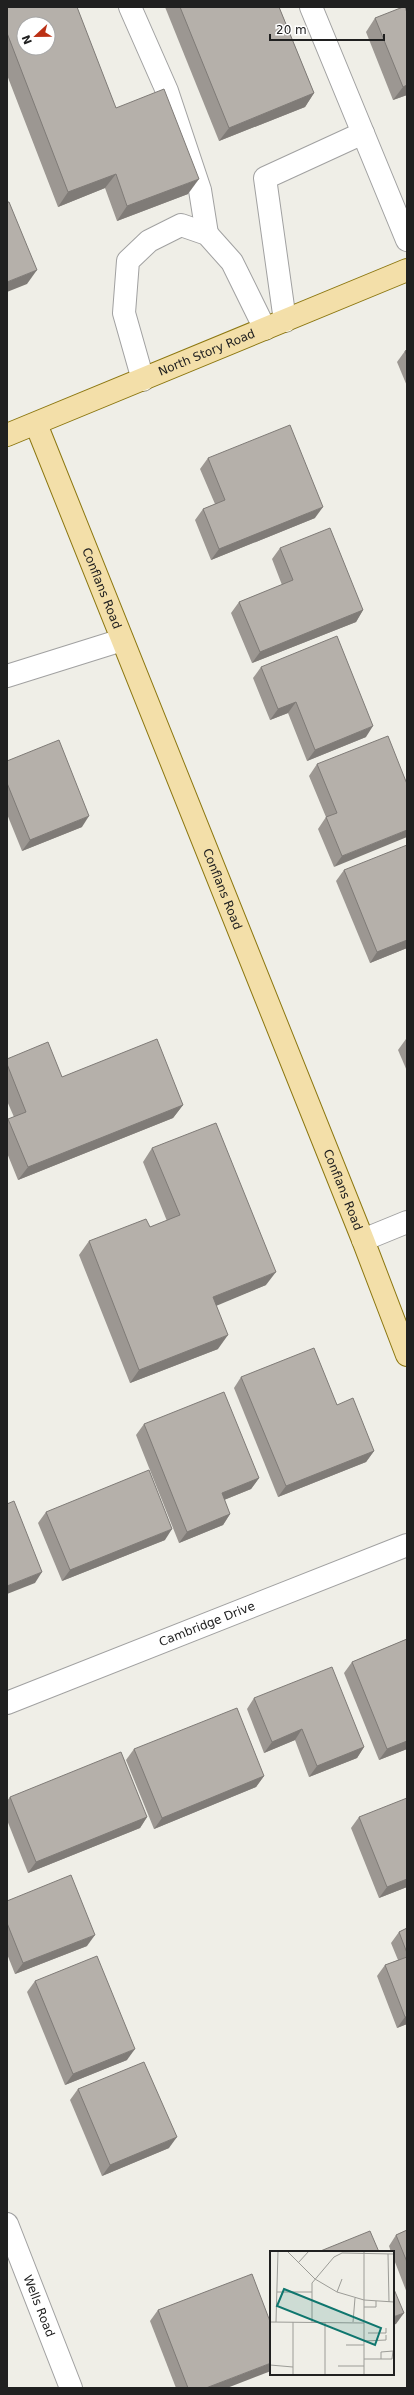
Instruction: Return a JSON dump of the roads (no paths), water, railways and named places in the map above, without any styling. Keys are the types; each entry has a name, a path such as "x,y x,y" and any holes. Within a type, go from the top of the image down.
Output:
{"main road":[{"name":"North Story Road","path":"7,435 407,270"},
{"name":"Conflans Road","path":"36,424 363,1240 407,1354"}],"street":[{"path":"130,7 167,92 198,183 207,234"},
{"path":"311,7 407,240"},
{"path":"285,320 266,178 363,133"},
{"path":"143,380 124,313 128,260 149,241 181,225 207,234 232,262 265,328"},
{"path":"7,676 122,640"},
{"path":"363,1240 407,1222"},
{"name":"Cambridge Drive","path":"7,1703 407,1545"},
{"name":"Wells Road","path":"7,2224 71,2388"}]}
